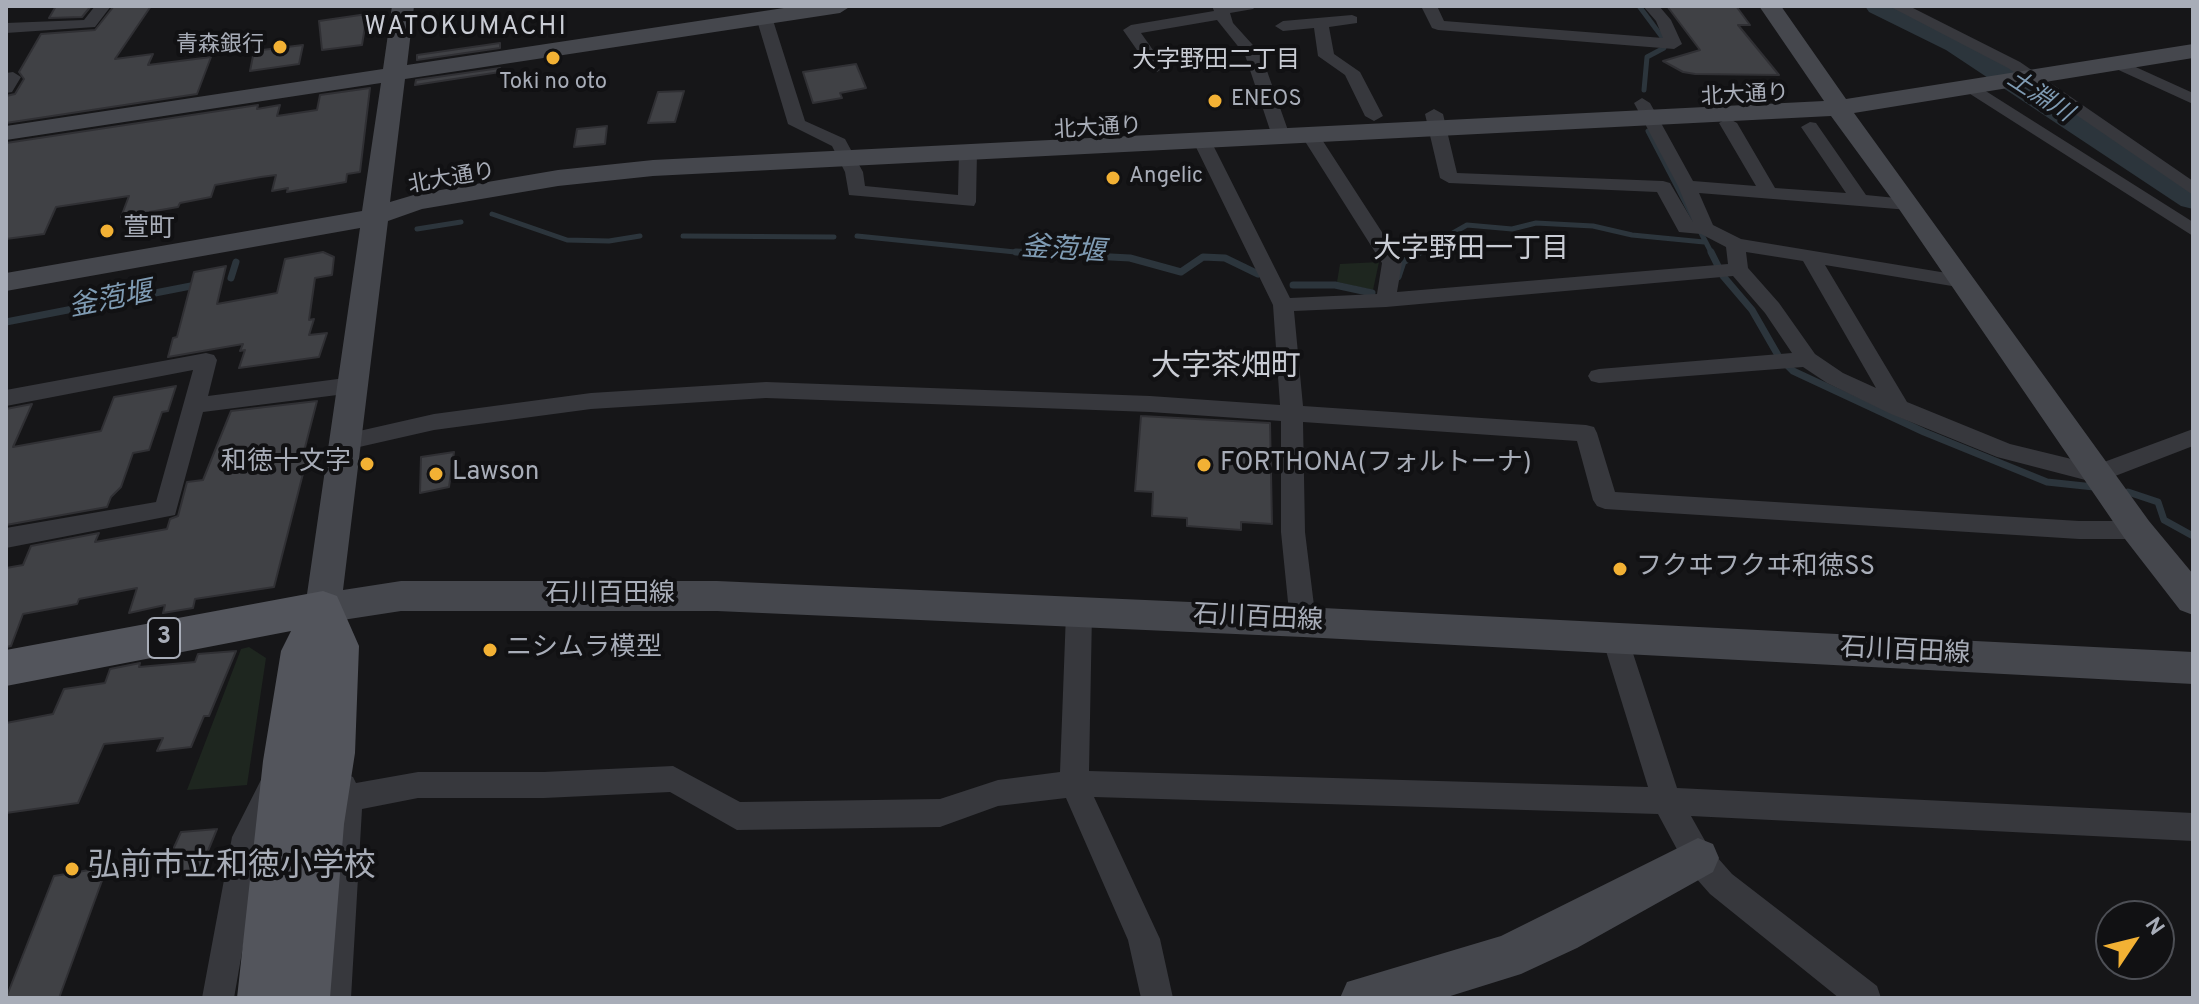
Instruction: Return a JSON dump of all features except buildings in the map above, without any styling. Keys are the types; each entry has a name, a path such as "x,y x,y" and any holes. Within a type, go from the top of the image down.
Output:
{"main road":[{"name":"3","path":"6,668 323,608"},
{"path":"304,998 321,824 333,753 338,646 323,608"},
{"path":"263,998 286,761 302,651 323,608"}],"street":[{"path":"6,28 89,24 103,6"},
{"path":"323,608 403,6"},
{"path":"6,133 840,6"},
{"path":"1157,67 1131,30 1248,6"},
{"path":"1429,6 1438,25 1674,44 1663,20 1651,6"},
{"path":"1770,6 2097,474 2193,600"},
{"path":"1897,6 2020,72 2193,189"},
{"path":"1222,10 1226,24 1253,54 1279,128"},
{"path":"764,17 797,124 843,151 854,172 856,191 967,202 968,152"},
{"path":"1283,26 1352,20"},
{"path":"1321,23 1326,56 1352,72 1374,116"},
{"path":"2020,72 2193,35"},
{"path":"2020,72 2118,64 2193,51"},
{"path":"2118,64 2193,99"},
{"name":"北大通り","path":"6,259 376,205 417,202 558,178 684,165 843,151 1279,128 1310,135 1436,121 1834,101 1971,83 2020,72"},
{"path":"6,78 13,77 6,88"},
{"path":"1971,83 2193,230"},
{"path":"1646,110 1687,186 1699,228"},
{"name":"北大通り","path":"843,151 968,152 1202,141 1374,116 1436,121"},
{"path":"1436,121 1449,178 1663,187 1686,228 1699,228 1736,244 1964,282"},
{"path":"1728,123 1769,193"},
{"path":"1810,127 1860,200"},
{"path":"1310,135 1392,263 1386,300"},
{"path":"1202,141 1283,305 1292,414 1293,532 1303,622"},
{"path":"1687,186 1909,204"},
{"name":"北大通り","path":"6,282 376,205"},
{"path":"1727,270 1736,244"},
{"path":"1810,256 1899,408"},
{"path":"1283,305 1386,300 1727,270 1772,308 1807,359 1835,378 2005,451 2097,474 2193,437"},
{"path":"1599,376 1807,359"},
{"path":"6,398 206,360 166,509 6,538"},
{"path":"194,405 353,385"},
{"path":"346,442 434,422 591,401 766,390 1150,404 1586,433 1605,500 2079,530 2137,530"},
{"name":"石川百田線","path":"323,608 401,596 717,596 1303,622 2193,668"},
{"path":"1079,613 1074,784 1144,939 1157,998"},
{"path":"1615,638 1667,801 1698,858 1721,884 1865,998"},
{"path":"333,753 347,798 343,911 335,998"},
{"path":"218,998 247,837 286,761"},
{"path":"347,798 418,785 544,785 673,779 737,816 940,813 998,793 1074,784 1139,784 1667,801 2193,827"},
{"path":"1363,998 1505,958 1561,932 1698,858"}],"shaded area":[{"path":"1379,262 1373,290 1337,282 1340,264"},
{"path":"249,647 266,658 247,785 187,790 241,649"}],"waterway":[{"path":"1639,6 1665,41 1664,48 1647,57 1644,90"},
{"name":"土淵川","path":"1879,6 1956,44 2193,199"},
{"path":"1648,131 1712,254"},
{"name":"釜萢堰","path":"492,214 567,240 609,241 640,236"},
{"name":"釜萢堰","path":"417,229 461,222"},
{"name":"釜萢堰","path":"1416,254 1467,225 1512,229 1536,223 1593,226 1632,235 1704,242"},
{"name":"釜萢堰","path":"683,236 834,237"},
{"name":"釜萢堰","path":"857,236 1035,254"},
{"name":"釜萢堰","path":"1016,252 1130,258 1181,272 1203,257 1225,258 1258,274"},
{"name":"釜萢堰","path":"1398,277 1403,262 1420,252"},
{"path":"1712,254 1723,276 1752,310 1779,357 1793,371 1924,432 2047,482 2094,487"},
{"name":"釜萢堰","path":"231,278 236,262"},
{"name":"釜萢堰","path":"6,322 196,285"},
{"name":"釜萢堰","path":"1293,285 1335,285 1372,293"},
{"path":"2128,492 2158,502 2164,520 2193,536"}],"place":[{"name":"青森銀行","path":"280,47"},
{"name":"Toki no oto","path":"553,58"},
{"name":"ENEOS","path":"1215,101"},
{"name":"Angelic","path":"1113,178"},
{"name":"萱町","path":"107,231"},
{"name":"和徳十文字","path":"367,464"},
{"name":"FORTHONA(フォルトーナ)","path":"1204,465"},
{"name":"Lawson","path":"436,474"},
{"name":"フクヰフクヰ和徳SS","path":"1620,569"},
{"name":"ニシムラ模型","path":"490,650"},
{"name":"弘前市立和徳小学校","path":"72,869"}],"district":[{"name":"WATOKUMACHI","path":"466,29"},
{"name":"大字野田二丁目","path":"1216,62"},
{"name":"大字野田一丁目","path":"1471,251"},
{"name":"大字茶畑町","path":"1226,369"}]}
